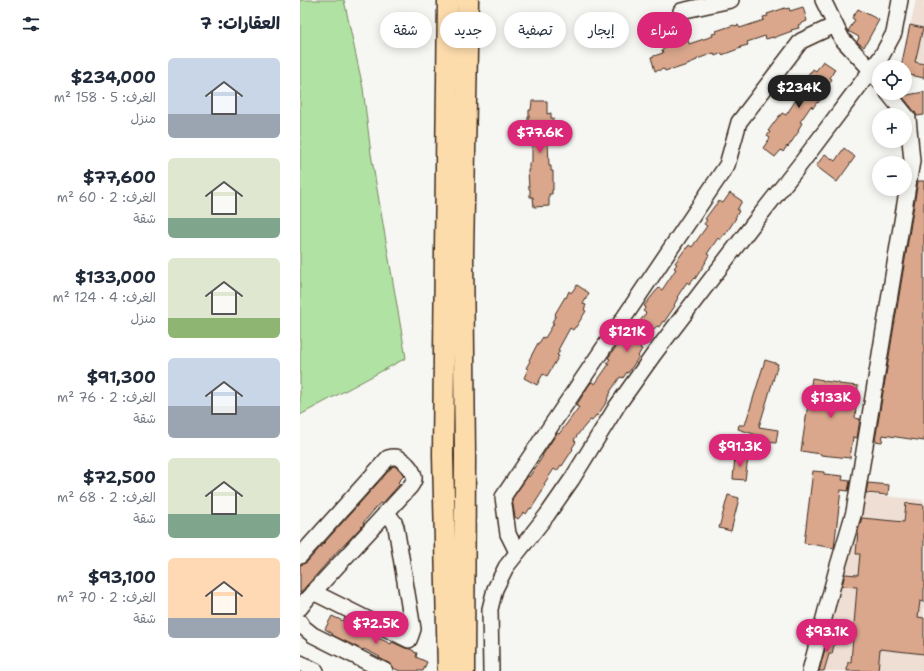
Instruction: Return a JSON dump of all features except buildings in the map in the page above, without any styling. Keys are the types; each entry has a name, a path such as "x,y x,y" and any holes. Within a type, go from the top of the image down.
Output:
{"main road":[{"path":"448,0 443,447 448,671"},
{"path":"464,671 465,457 463,252 468,0"}],"street":[{"path":"681,11 731,0"},
{"path":"823,0 842,39 872,72"},
{"path":"880,60 894,32 900,0"},
{"path":"517,552 508,534 503,497 727,165 739,122 801,41 835,25"},
{"path":"491,671 490,609 495,589 506,567 547,515 572,479 617,406 654,354 802,162 872,79"},
{"path":"810,671 836,569 854,512 912,161 908,118 894,100"},
{"path":"300,556 384,461 393,457 400,458 412,470 414,481 300,608"},
{"path":"313,592 409,640 413,629 396,527 386,512"},
{"path":"300,622 303,627 313,635 385,671"},
{"path":"300,663 316,671"}],"shaded area":[{"path":"916,0 924,0 924,78 912,75 912,60 903,60"},
{"path":"854,493 924,500 924,671 817,671"}],"green space":[{"path":"300,0 344,0 363,88 371,154 406,358 300,415"}]}
